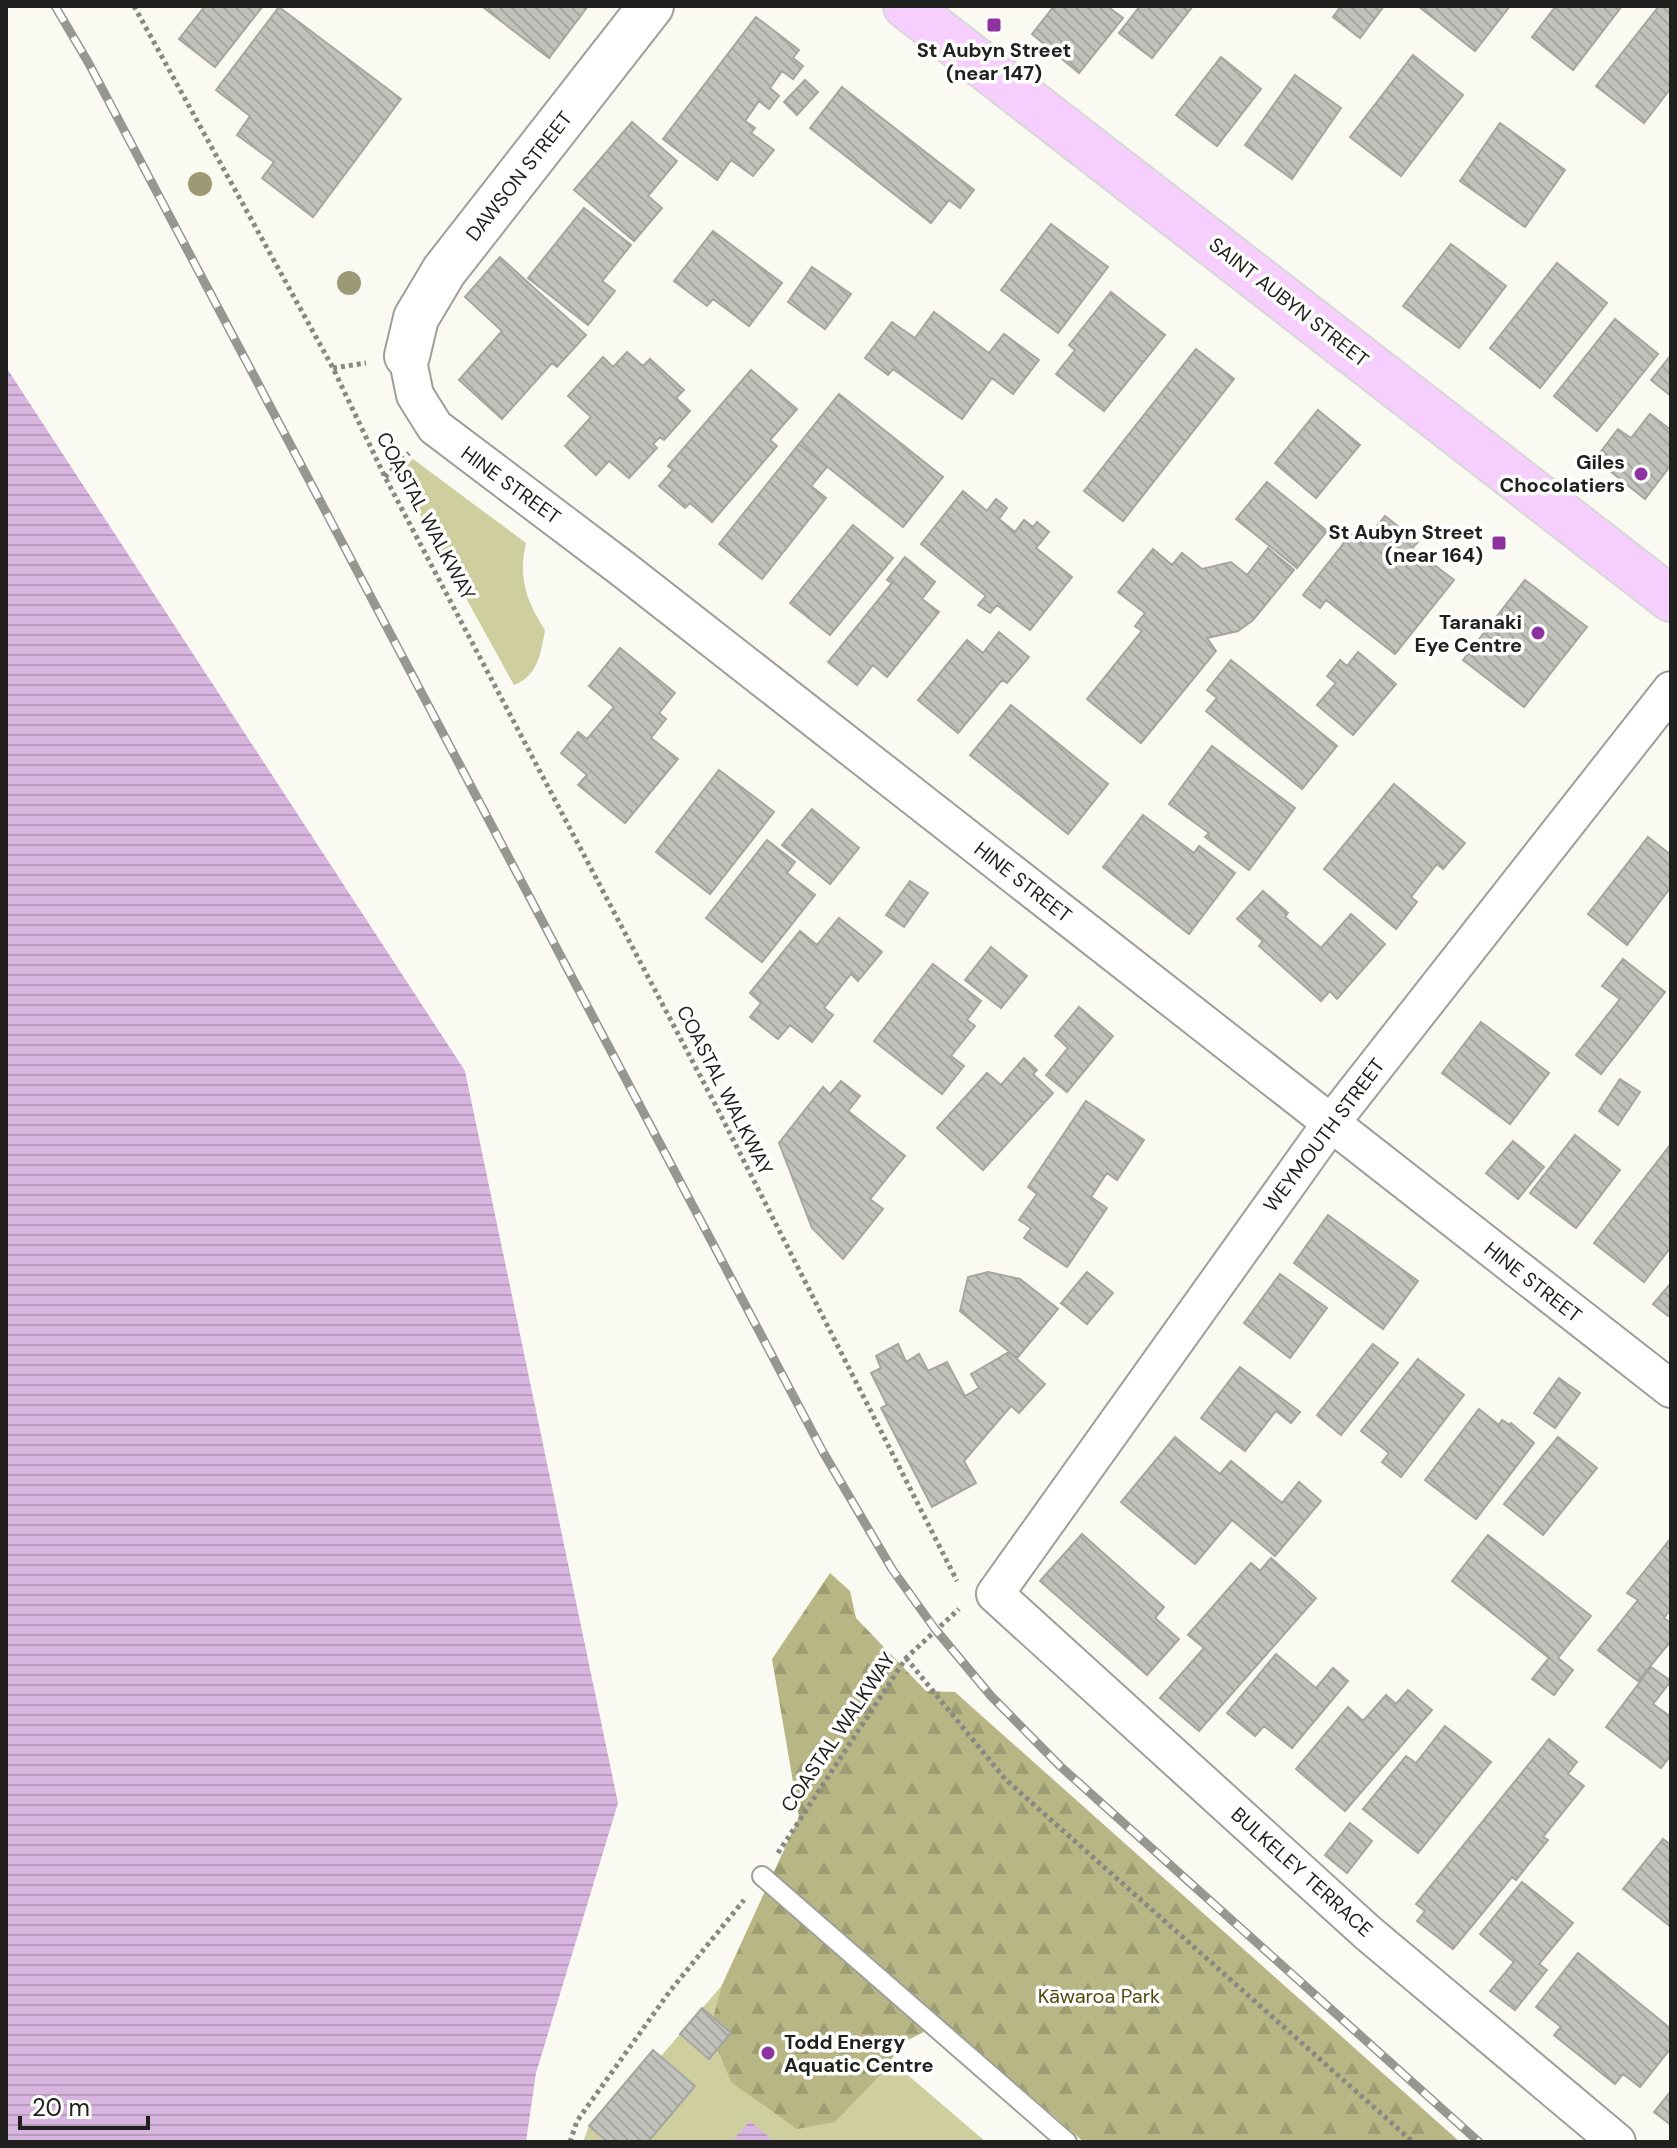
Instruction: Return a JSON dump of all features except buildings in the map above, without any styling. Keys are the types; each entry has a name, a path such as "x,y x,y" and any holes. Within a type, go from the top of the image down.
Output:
{"highway":[{"name":"SAINT AUBYN STREET","path":"906,6 1671,599"}],"street":[{"name":"DAWSON STREET","path":"407,356 416,318 444,271 651,6"},
{"name":"HINE STREET","path":"407,356 415,395 423,412 465,453 601,551 1671,1389"},
{"name":"WEYMOUTH STREET","path":"995,1594 1331,1123 1671,690"},
{"name":"BULKELEY TERRACE","path":"995,1594 1368,1933 1617,2142"}],"lane":[{"path":"762,1876 1067,2142"}],"path":[{"name":"COASTAL WALKWAY","path":"134,6 333,368 385,477 461,616 939,1540 964,1594 959,1609 906,1658 762,1876 670,1991 577,2121 570,2142"},
{"path":"906,1658 1005,1779 1413,2142"}],"green space":[{"path":"413,459 526,543 523,567 525,588 545,630 533,670 514,685 413,502 401,471"},
{"name":"Kāwaroa Park","path":"830,1573 850,1591 856,1618 926,1691 955,1692 1460,2142 1084,2142 944,2022 904,2042 881,2074 835,2122 797,2129 731,2082 710,2030 722,1985 799,1817 772,1659"},
{"name":"Todd Energy Aquatic Centre","path":"743,1961 889,2059 986,2142 583,2142 589,2126 653,2050 661,2056"}],"shaded area":[{"path":"6,367 465,1071 618,1803 536,2073 526,2142 6,2142"},
{"path":"750,2121 775,2142 731,2142"}],"railway":[{"path":"55,6 88,62 823,1452 892,1569 935,1629 991,1696 1060,1766 1479,2142"}],"place":[{"name":"St Aubyn Street (near 147)","path":"994,25"},
{"name":"Giles Chocolatiers","path":"1641,474"},
{"name":"St Aubyn Street (near 164)","path":"1499,543"},
{"name":"Taranaki Eye Centre","path":"1538,633"},
{"name":"Todd Energy Aquatic Centre","path":"768,2053"}]}
